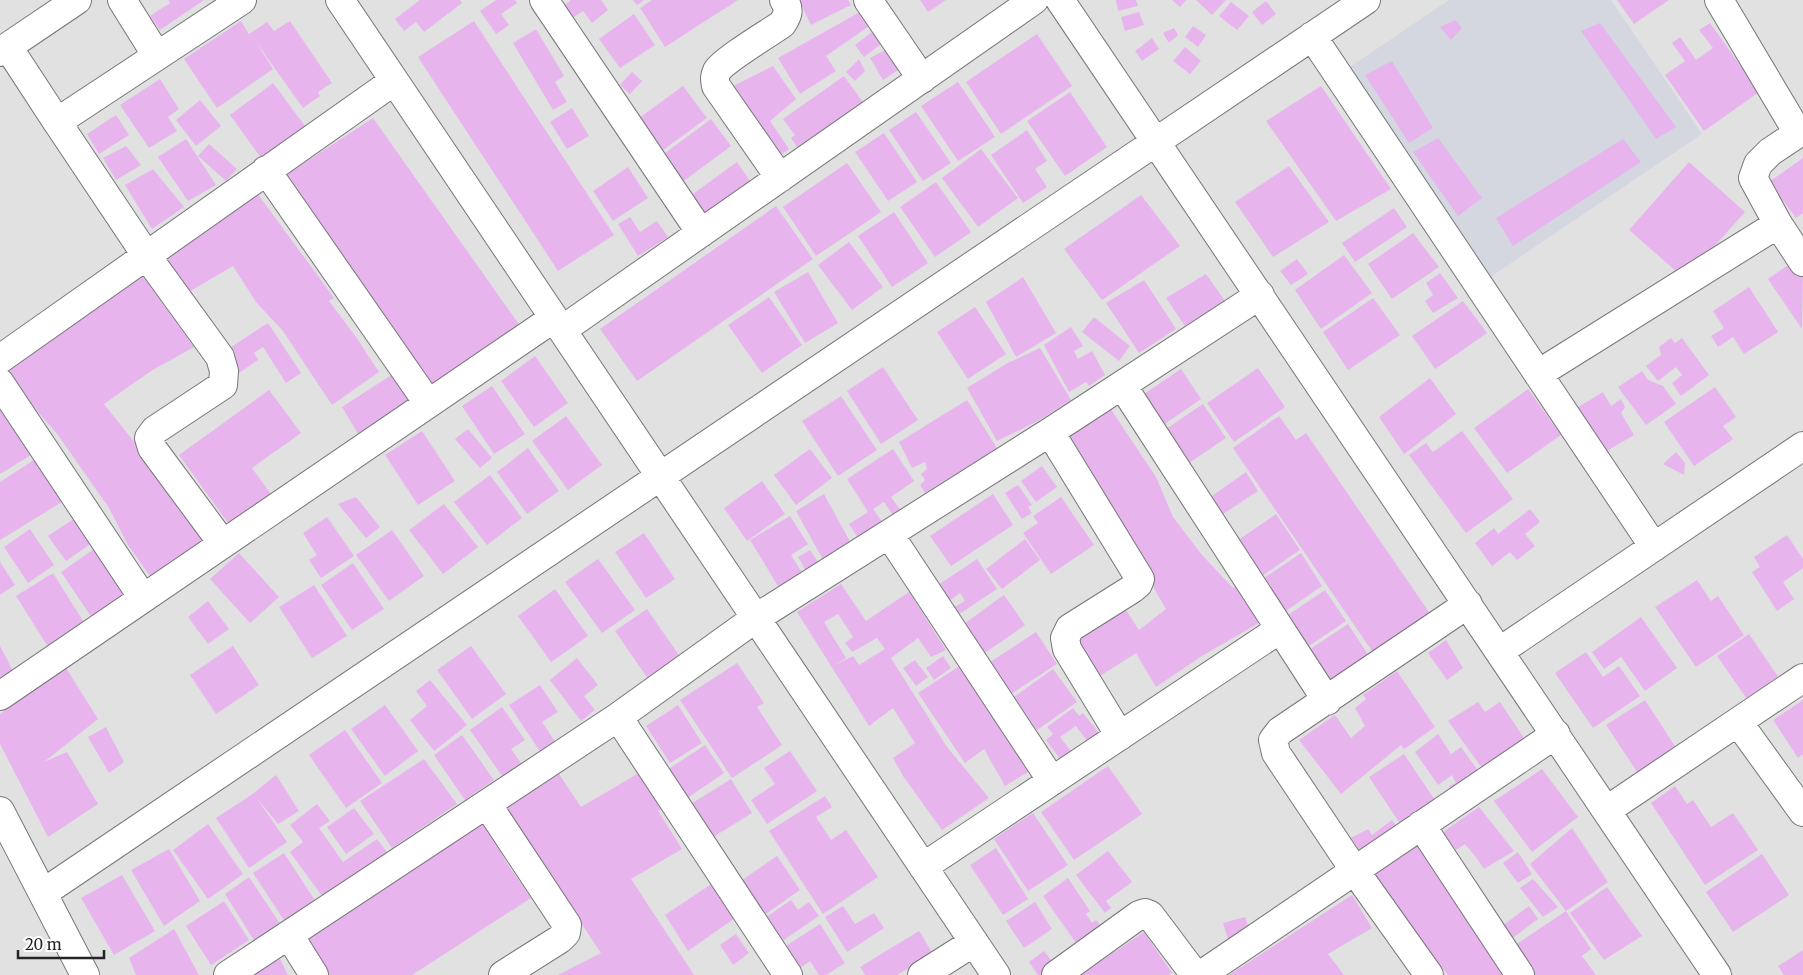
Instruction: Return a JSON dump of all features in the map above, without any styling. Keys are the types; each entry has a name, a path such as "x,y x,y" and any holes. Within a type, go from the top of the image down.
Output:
{"street":[{"path":"77,0 4,50 57,122 146,255 220,357 224,371 223,385 155,430 149,438 152,448 223,544"},
{"path":"122,0 157,56"},
{"path":"57,122 242,0"},
{"path":"544,0 701,233"},
{"path":"780,178 716,86 714,77 718,69 728,61 782,24 788,15 789,8 784,0"},
{"path":"868,0 922,79"},
{"path":"0,696 428,404 701,233 1034,0"},
{"path":"1060,0 1556,734 1714,974"},
{"path":"43,893 1366,0"},
{"path":"1719,0 1800,131 1770,152 1758,164 1753,178 1778,224 1803,262"},
{"path":"349,3 394,81 996,975"},
{"path":"1312,36 1654,547"},
{"path":"0,359 394,81"},
{"path":"266,170 428,404"},
{"path":"1538,374 1778,224"},
{"path":"228,975 618,718 756,618 1050,432 1260,295"},
{"path":"0,384 143,598"},
{"path":"1122,385 1326,700"},
{"path":"1050,432 1140,578 1138,584 1132,589 1070,628 1066,638 1067,649 1120,736"},
{"path":"1500,651 1803,446"},
{"path":"889,534 1052,781"},
{"path":"1429,975 1276,753 1273,740 1280,731 1468,604"},
{"path":"923,867 1280,629"},
{"path":"1607,810 1803,678"},
{"path":"618,718 788,975"},
{"path":"1738,722 1803,812"},
{"path":"1201,975 1556,734"},
{"path":"487,804 567,924 566,933 560,939 503,975"},
{"path":"0,811 85,975"},
{"path":"1421,825 1520,975"},
{"path":"1056,975 1138,915 1145,913 1150,915 1195,975"},
{"path":"289,935 314,975"},
{"path":"922,975 974,942"}],"shaded area":[{"path":"1449,0 1611,0 1702,134 1486,280 1344,71"}],"building":[{"path":"168,0 204,0 160,30 150,16 170,3"},
{"path":"420,0 460,0 462,3 424,32 416,22 404,31 395,19"},
{"path":"496,0 515,0 517,3 501,14 509,25 496,34 480,11"},
{"path":"571,0 601,0 608,10 592,23 583,11 571,19 562,7"},
{"path":"633,0 644,0 637,5"},
{"path":"652,0 738,0 665,47 640,8"},
{"path":"799,0 848,0 851,5 811,25"},
{"path":"920,0 946,0 928,12"},
{"path":"1116,0 1136,0 1138,6 1118,11"},
{"path":"1172,0 1186,0 1180,7"},
{"path":"1196,0 1226,0 1212,15"},
{"path":"1617,0 1669,0 1634,24"},
{"path":"1266,1 1276,14 1262,25 1252,12"},
{"path":"1231,2 1249,16 1237,30 1219,16"},
{"path":"860,12 868,27 826,56 836,71 800,94 778,58"},
{"path":"1139,12 1144,25 1125,31 1121,17"},
{"path":"634,14 655,45 620,68 599,39"},
{"path":"1455,20 1462,28 1451,40 1440,27"},
{"path":"241,21 249,34 267,22 274,31 290,21 332,83 318,92 320,96 303,108 256,42 273,69 217,108 184,59"},
{"path":"474,21 614,235 558,271 418,57"},
{"path":"1600,23 1676,127 1656,139 1581,31"},
{"path":"1710,23 1759,92 1704,131 1665,75 1685,61 1672,43 1680,37 1696,60 1713,48 1699,30"},
{"path":"880,26 889,38 864,57 855,45"},
{"path":"1193,26 1206,35 1198,47 1185,37"},
{"path":"1174,28 1178,35 1169,43 1163,33"},
{"path":"536,29 564,76 555,82 567,102 553,110 513,43"},
{"path":"1037,34 1072,86 1001,134 966,82"},
{"path":"1152,38 1159,49 1142,61 1135,51"},
{"path":"1185,47 1201,61 1190,74 1173,61"},
{"path":"887,49 898,70 883,80 870,58"},
{"path":"859,59 865,71 855,81 846,72"},
{"path":"1392,61 1433,128 1409,143 1365,75"},
{"path":"773,66 796,99 770,121 789,149 770,163 725,90"},
{"path":"632,72 642,81 630,94 620,85"},
{"path":"844,76 865,105 800,151 791,138 795,135 783,119"},
{"path":"160,79 179,109 168,117 177,131 149,148 120,105"},
{"path":"958,82 995,137 958,161 921,106"},
{"path":"273,83 305,126 261,158 230,115"},
{"path":"683,86 707,118 659,153 635,121"},
{"path":"1321,86 1391,189 1336,221 1266,121"},
{"path":"1070,92 1107,147 1065,176 1027,121"},
{"path":"200,100 221,126 196,146 176,120"},
{"path":"572,108 589,136 567,149 550,122"},
{"path":"916,112 951,163 923,181 889,130"},
{"path":"116,115 129,135 99,154 87,134"},
{"path":"373,118 523,330 430,392 283,177"},
{"path":"711,119 731,146 681,183 661,156"},
{"path":"1027,130 1047,161 1035,169 1047,187 1023,203 991,155"},
{"path":"884,133 917,182 888,201 855,152"},
{"path":"1438,138 1482,198 1458,216 1413,152"},
{"path":"186,139 216,185 188,201 158,157"},
{"path":"1623,139 1641,162 1513,246 1496,218"},
{"path":"209,144 237,169 226,181 198,156"},
{"path":"126,146 141,165 116,180 103,158"},
{"path":"981,149 1018,198 978,227 942,178"},
{"path":"1803,158 1803,213 1796,218 1769,182"},
{"path":"737,162 754,187 708,220 690,196"},
{"path":"1689,162 1745,212 1685,279 1629,230"},
{"path":"847,163 881,212 816,256 783,207"},
{"path":"1289,166 1329,222 1273,257 1235,202"},
{"path":"628,167 648,198 613,221 593,191"},
{"path":"153,169 184,207 152,229 125,185"},
{"path":"936,182 971,232 935,257 900,207"},
{"path":"257,193 334,298 329,301 379,372 332,405 283,331 256,302 233,266 187,293 163,257 209,230"},
{"path":"1141,195 1180,246 1102,300 1064,249"},
{"path":"776,206 813,259 637,381 600,329"},
{"path":"1394,208 1407,227 1355,262 1342,243"},
{"path":"894,212 928,263 892,287 858,236"},
{"path":"630,217 640,232 657,221 668,237 638,256 618,224"},
{"path":"1413,233 1439,267 1392,299 1368,264"},
{"path":"849,242 883,287 852,310 818,265"},
{"path":"1344,255 1372,293 1321,329 1295,290"},
{"path":"1297,259 1308,274 1291,285 1280,271"},
{"path":"1797,259 1803,269 1802,329 1768,279"},
{"path":"139,271 194,347 151,371 104,404 159,473 208,541 152,579 128,545 109,508 58,435 32,405 5,367"},
{"path":"808,272 838,323 805,343 774,292"},
{"path":"1440,273 1458,298 1433,313 1425,301 1433,295 1426,283"},
{"path":"1206,274 1225,301 1185,326 1166,298"},
{"path":"1023,277 1056,333 1016,357 986,302"},
{"path":"1144,280 1176,329 1139,353 1106,303"},
{"path":"1749,287 1778,332 1744,354 1733,337 1718,347 1711,336 1724,328 1713,311"},
{"path":"769,297 802,345 762,373 728,325"},
{"path":"1373,298 1400,335 1348,370 1323,332"},
{"path":"1463,301 1487,333 1435,369 1412,336"},
{"path":"975,307 1006,354 968,379 937,332"},
{"path":"1094,317 1130,346 1119,361 1082,332"},
{"path":"268,323 301,373 286,383 263,347 254,353 258,360 239,373 225,351"},
{"path":"1071,327 1083,346 1074,351 1078,359 1092,351 1105,375 1089,386 1086,382 1069,392 1044,345"},
{"path":"1671,338 1675,343 1682,338 1709,375 1681,396 1672,383 1682,375 1676,367 1658,381 1646,366 1661,355 1659,347"},
{"path":"1040,348 1071,400 1036,422 997,441 967,388 1006,364"},
{"path":"535,356 568,403 534,427 501,381"},
{"path":"883,367 918,420 881,444 847,391"},
{"path":"1258,368 1285,407 1234,442 1207,403"},
{"path":"1181,369 1201,399 1159,428 1138,398"},
{"path":"1642,371 1648,380 1663,386 1676,404 1646,425 1618,387"},
{"path":"393,374 413,403 361,439 342,407"},
{"path":"1430,378 1456,414 1404,454 1379,417"},
{"path":"492,386 525,434 494,454 462,406"},
{"path":"1715,387 1736,417 1723,426 1733,439 1694,466 1664,422"},
{"path":"1528,389 1561,435 1507,473 1474,428"},
{"path":"269,390 301,433 252,468 273,497 231,527 179,455"},
{"path":"1603,392 1611,406 1621,399 1625,407 1621,413 1634,435 1602,454 1575,409"},
{"path":"841,396 877,450 838,476 802,421"},
{"path":"967,400 997,448 925,493 920,485 925,480 921,474 927,469 925,462 912,468 899,442"},
{"path":"1203,404 1226,438 1186,465 1163,431"},
{"path":"0,405 31,455 0,474"},
{"path":"1110,408 1156,477 1173,517 1202,555 1233,588 1240,583 1264,620 1202,656 1156,687 1136,653 1097,678 1071,644 1124,607 1139,630 1166,609 1131,549 1060,440"},
{"path":"566,416 602,465 568,490 532,441"},
{"path":"1279,416 1296,440 1306,433 1431,615 1374,654 1233,448"},
{"path":"468,429 492,458 480,468 455,439"},
{"path":"422,431 455,481 418,505 385,455"},
{"path":"1462,431 1513,499 1466,533 1409,455 1426,443 1433,452"},
{"path":"528,448 559,491 527,514 497,472"},
{"path":"810,449 832,478 796,505 774,475"},
{"path":"893,449 914,481 891,497 902,512 894,517 884,502 873,509 885,526 862,544 849,524 868,512 847,479"},
{"path":"1676,452 1685,463 1684,475 1663,464"},
{"path":"37,458 62,502 0,540 0,482"},
{"path":"1042,466 1057,487 1036,502 1021,481"},
{"path":"1246,472 1258,491 1220,516 1209,498"},
{"path":"490,475 522,518 487,545 454,502"},
{"path":"762,481 785,514 747,541 724,508"},
{"path":"1018,485 1032,505 1028,507 1032,513 1022,519 1005,493"},
{"path":"824,494 854,549 826,565 796,511"},
{"path":"993,494 1013,525 951,566 930,536"},
{"path":"356,497 380,527 366,538 338,504"},
{"path":"1061,497 1094,545 1051,574 1023,533 1038,523 1033,516"},
{"path":"444,504 478,547 443,574 409,530"},
{"path":"1530,509 1540,522 1525,534 1535,546 1517,560 1510,552 1492,566 1475,543 1494,528 1498,534"},
{"path":"1276,514 1300,550 1259,578 1234,543"},
{"path":"790,516 808,544 791,555 806,579 781,591 750,540"},
{"path":"327,517 354,556 321,578 309,560 317,555 303,533"},
{"path":"75,518 93,542 66,561 48,536"},
{"path":"30,529 54,565 28,583 4,547"},
{"path":"392,530 424,576 389,601 356,555"},
{"path":"644,533 675,579 646,598 615,552"},
{"path":"1787,535 1803,559 1803,568 1783,582 1794,599 1777,611 1752,572 1760,567 1754,557"},
{"path":"1025,539 1040,560 1002,589 986,569"},
{"path":"97,547 128,593 92,618 61,572"},
{"path":"810,550 822,568 809,576 798,557"},
{"path":"239,553 279,597 250,623 210,579"},
{"path":"1301,553 1322,586 1283,613 1261,580"},
{"path":"598,559 635,610 602,633 565,582"},
{"path":"977,559 997,589 958,615 953,608 965,601 960,593 949,601 938,585"},
{"path":"0,562 15,585 0,595"},
{"path":"353,563 384,609 352,630 321,585"},
{"path":"53,573 87,627 50,650 16,596"},
{"path":"1697,580 1711,601 1718,596 1744,635 1696,667 1655,607"},
{"path":"841,584 866,621 909,592 946,650 931,657 918,638 891,658 947,747 989,798 942,830 903,776 893,758 915,743 893,708 869,726 797,612","holes":["838,614 853,637 845,643 852,652 877,638 885,649 859,665 853,656 835,665 846,658 824,622"]},
{"path":"314,585 347,636 312,658 279,607"},
{"path":"555,589 588,636 551,662 518,616"},
{"path":"1325,590 1346,621 1306,648 1285,617"},
{"path":"1004,595 1025,625 982,655 961,626"},
{"path":"208,601 229,629 208,644 188,617"},
{"path":"647,609 683,661 651,683 615,631"},
{"path":"1641,617 1677,668 1645,691 1621,657 1604,669 1592,652"},
{"path":"1348,624 1371,659 1331,685 1307,651"},
{"path":"1036,632 1057,664 1011,694 990,662"},
{"path":"1749,634 1779,678 1752,706 1717,656"},
{"path":"1446,640 1463,668 1447,680 1428,653"},
{"path":"0,646 13,671 0,677"},
{"path":"233,646 259,685 216,714 190,675"},
{"path":"471,646 506,694 472,719 437,670"},
{"path":"1586,652 1603,677 1619,666 1640,696 1593,728 1555,673"},
{"path":"943,656 951,668 934,680 926,668"},
{"path":"577,658 598,685 584,696 595,710 581,721 550,680"},
{"path":"915,660 928,677 916,686 903,668"},
{"path":"737,663 764,703 757,707 782,745 732,778 680,700"},
{"path":"961,665 1008,733 1004,735 1028,772 1005,786 984,749 965,763 918,693"},
{"path":"66,668 98,719 44,762 67,752 98,804 48,837 0,744 0,714"},
{"path":"1053,669 1077,702 1037,730 1014,697"},
{"path":"1397,671 1435,727 1404,749 1401,745 1341,794 1299,740 1335,715 1351,738 1365,726 1355,708 1366,699 1363,695"},
{"path":"430,680 467,725 434,751 410,720 427,706 416,691"},
{"path":"540,685 558,712 542,722 558,746 543,756 509,705"},
{"path":"1645,700 1680,754 1641,778 1606,725"},
{"path":"1803,700 1803,754 1798,758 1773,720"},
{"path":"1478,702 1485,712 1500,702 1530,747 1487,775 1448,721"},
{"path":"385,705 418,751 385,776 351,729"},
{"path":"678,705 702,743 670,763 646,726"},
{"path":"502,707 525,740 511,749 526,770 507,783 470,730"},
{"path":"1073,708 1079,716 1083,713 1102,737 1091,746 1076,726 1060,737 1074,755 1063,763 1046,740 1053,734 1047,727"},
{"path":"106,727 124,762 109,773 88,737"},
{"path":"345,730 382,783 346,808 309,755"},
{"path":"1438,734 1451,754 1461,747 1482,776 1454,795 1449,786 1456,783 1452,775 1438,785 1415,752"},
{"path":"462,735 494,780 465,800 434,755"},
{"path":"705,745 724,773 683,801 664,772"},
{"path":"790,751 817,791 767,824 751,800 775,784 764,768"},
{"path":"1404,754 1435,800 1401,825 1369,777"},
{"path":"424,759 457,804 392,848 360,801"},
{"path":"1108,766 1142,814 1074,860 1041,812"},
{"path":"1542,769 1578,817 1532,852 1494,801"},
{"path":"639,773 661,809 658,811 682,849 631,879 694,975 558,975 601,953 505,809 559,774 581,807"},
{"path":"276,775 299,811 278,824 256,797 287,842 249,868 216,818 254,793"},
{"path":"731,779 752,813 707,841 686,807"},
{"path":"1675,786 1687,804 1693,800 1711,827 1733,813 1758,850 1705,885 1651,803"},
{"path":"825,796 832,807 816,817 831,840 846,830 878,877 823,914 769,831"},
{"path":"317,804 330,821 319,828 343,862 377,839 389,855 322,896 290,852 303,842 290,825"},
{"path":"1479,807 1514,851 1484,869 1465,844 1456,850 1443,832"},
{"path":"354,808 374,834 346,854 327,827"},
{"path":"1033,813 1068,865 1028,891 994,839"},
{"path":"484,820 506,862 531,898 412,975 325,975 301,935"},
{"path":"1392,820 1398,828 1362,854 1351,838 1368,829 1372,835"},
{"path":"208,824 243,874 208,899 173,850"},
{"path":"1572,828 1608,882 1566,911 1530,864"},
{"path":"1417,845 1504,975 1448,975 1425,947 1375,874"},
{"path":"996,848 1028,899 1003,915 970,865"},
{"path":"169,849 200,901 164,926 131,870"},
{"path":"1108,851 1132,882 1106,901 1111,908 1105,913 1076,875"},
{"path":"1518,852 1532,874 1518,883 1503,863"},
{"path":"284,853 316,902 285,922 253,873"},
{"path":"1762,854 1789,895 1733,932 1706,892"},
{"path":"777,856 800,890 760,918 736,884"},
{"path":"122,875 155,931 114,955 81,898"},
{"path":"249,877 281,925 255,942 225,894"},
{"path":"1068,878 1090,911 1086,914 1092,923 1096,920 1101,926 1076,943 1043,896"},
{"path":"1533,879 1558,907 1543,917 1520,888"},
{"path":"716,881 738,916 688,951 665,915"},
{"path":"1607,887 1642,936 1604,960 1570,913"},
{"path":"1352,895 1372,928 1328,954 1344,975 1229,975"},
{"path":"791,900 798,910 809,902 819,916 778,944 762,920"},
{"path":"224,901 249,940 211,965 186,926"},
{"path":"1035,902 1052,929 1024,948 1006,921"},
{"path":"843,906 855,924 874,913 884,928 847,952 825,917"},
{"path":"1529,906 1538,919 1511,939 1502,926"},
{"path":"1566,911 1591,949 1582,956 1596,975 1531,975 1514,946"},
{"path":"1245,917 1250,933 1228,939 1223,923"},
{"path":"820,924 845,963 826,975 819,975 810,961 796,971 781,949"},
{"path":"174,929 199,975 136,975 129,958"},
{"path":"919,931 933,954 897,975 865,975 860,967"},
{"path":"1144,932 1172,973 1168,975 1080,975"},
{"path":"736,934 749,953 733,965 720,945"},
{"path":"1803,950 1803,975 1784,975 1778,966"},
{"path":"1044,951 1055,965 1042,975 1038,975 1029,962"},
{"path":"280,959 288,975 252,975"}]}
